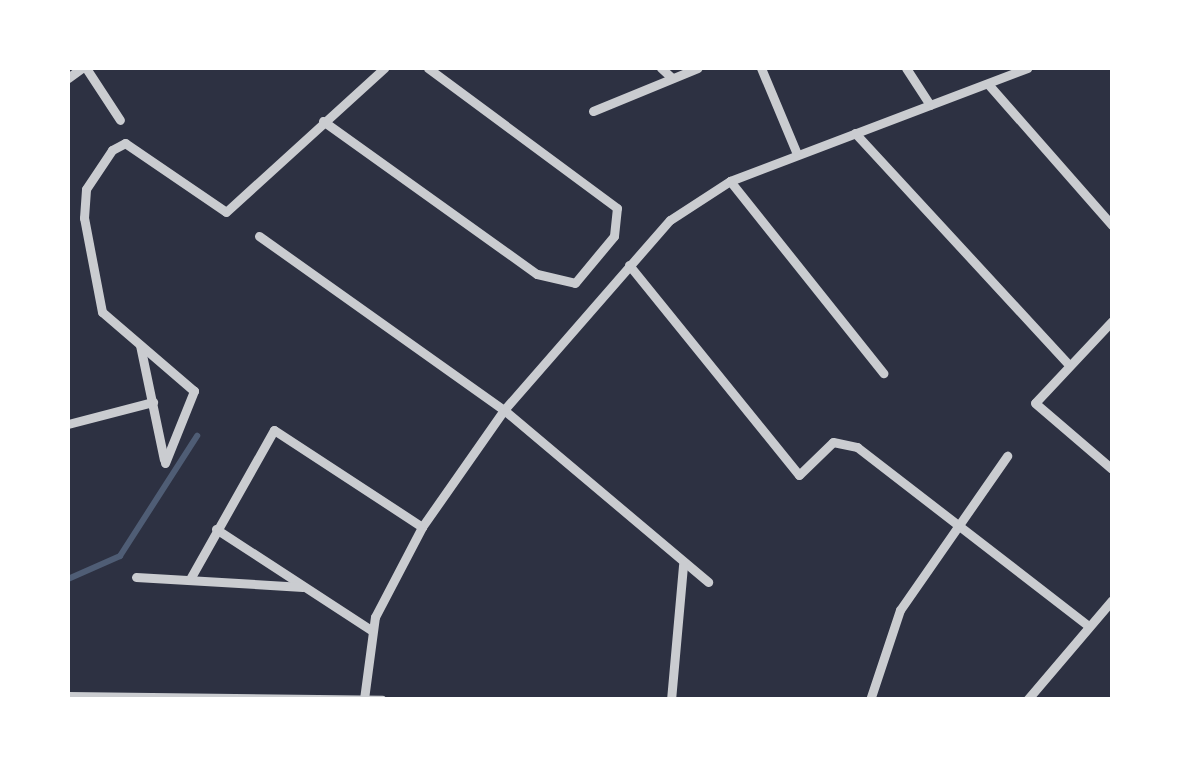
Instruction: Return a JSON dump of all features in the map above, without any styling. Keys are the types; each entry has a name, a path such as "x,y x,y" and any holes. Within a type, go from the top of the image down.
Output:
{"street":[{"path":"68,78 84,68 120,120"},
{"path":"140,345 165,462 194,392 140,345 102,312 87,234 86,189 112,150 128,144 226,212 384,68"},
{"path":"324,121 537,274 575,283 614,236 617,208 428,68"},
{"path":"661,68 672,78"},
{"path":"593,111 698,68"},
{"path":"761,68 798,154"},
{"path":"906,68 930,105"},
{"path":"364,698 371,630 422,527 504,410 684,206 730,180 1028,68"},
{"path":"988,84 1112,225"},
{"path":"855,134 1068,364"},
{"path":"730,180 883,373"},
{"path":"258,236 504,410 708,582"},
{"path":"629,265 799,475 825,448 846,442 962,523 1087,625"},
{"path":"1112,321 1035,403 1112,469"},
{"path":"68,424 152,402"},
{"path":"190,579 266,436 278,430 422,527"},
{"path":"870,700 900,610 1007,456"},
{"path":"216,529 371,630"},
{"path":"671,700 684,564"},
{"path":"136,577 310,588"},
{"path":"1027,700 1112,600"},
{"path":"68,696 382,700"}],"waterway":[{"path":"68,579 120,556 197,436"}]}
